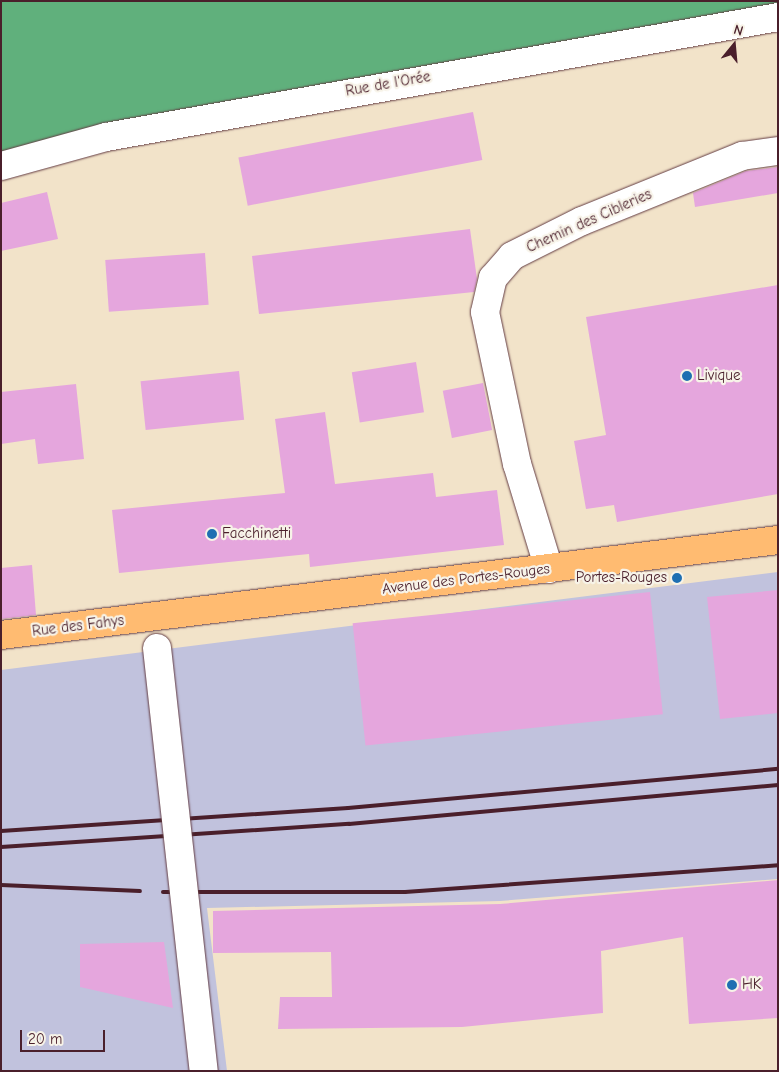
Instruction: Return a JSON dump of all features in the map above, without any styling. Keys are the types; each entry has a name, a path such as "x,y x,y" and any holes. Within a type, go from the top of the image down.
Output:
{"main road":[{"name":"Avenue des Portes-Rouges","path":"154,617 778,540"},
{"name":"Rue des Fahys","path":"1,635 154,617"}],"street":[{"name":"Rue de l'Orée","path":"1,166 106,136 778,17"},
{"name":"Chemin des Cibleries","path":"549,569 517,464 485,312 493,278 512,256 582,221 742,156 778,151"},
{"path":"154,617 204,1071"}],"shaded area":[{"path":"778,572 778,879 500,901 207,908 227,1071 1,1071 1,670"}],"green space":[{"path":"1,1 778,1 778,17 1,166"}],"building":[{"path":"473,112 482,160 248,206 238,158"},
{"path":"778,167 778,193 695,207 693,193 746,171"},
{"path":"47,192 58,239 1,251 1,203"},
{"path":"470,229 477,279 474,292 259,314 252,256"},
{"path":"205,253 209,305 109,312 105,260"},
{"name":"Livique","path":"778,285 778,494 617,522 614,505 586,509 574,441 606,435 586,317"},
{"path":"416,362 424,412 360,423 352,372"},
{"path":"239,371 244,420 146,430 141,381"},
{"path":"483,383 492,430 452,438 443,391"},
{"path":"76,384 84,459 38,464 35,439 1,444 1,392"},
{"path":"325,412 335,484 433,473 436,497 497,490 504,545 310,567 309,554 119,573 112,510 285,493 275,419"},
{"path":"32,565 36,615 1,619 1,568"},
{"path":"778,590 778,713 720,719 707,597"},
{"path":"650,592 663,714 365,746 353,623"},
{"path":"778,880 778,1018 689,1024 683,937 601,951 603,1013 462,1027 278,1029 280,997 332,997 331,952 213,953 213,911 500,904"},
{"path":"164,942 173,1008 80,987 80,944"}],"railway":[{"path":"1,831 348,808 778,769"},
{"path":"1,847 349,824 778,785"},
{"path":"163,892 405,892 778,865"},
{"path":"1,885 140,891"}],"place":[{"name":"Livique","path":"687,376"},
{"name":"Facchinetti","path":"212,534"},
{"name":"Portes-Rouges","path":"677,578"},
{"name":"HK","path":"732,985"}]}
